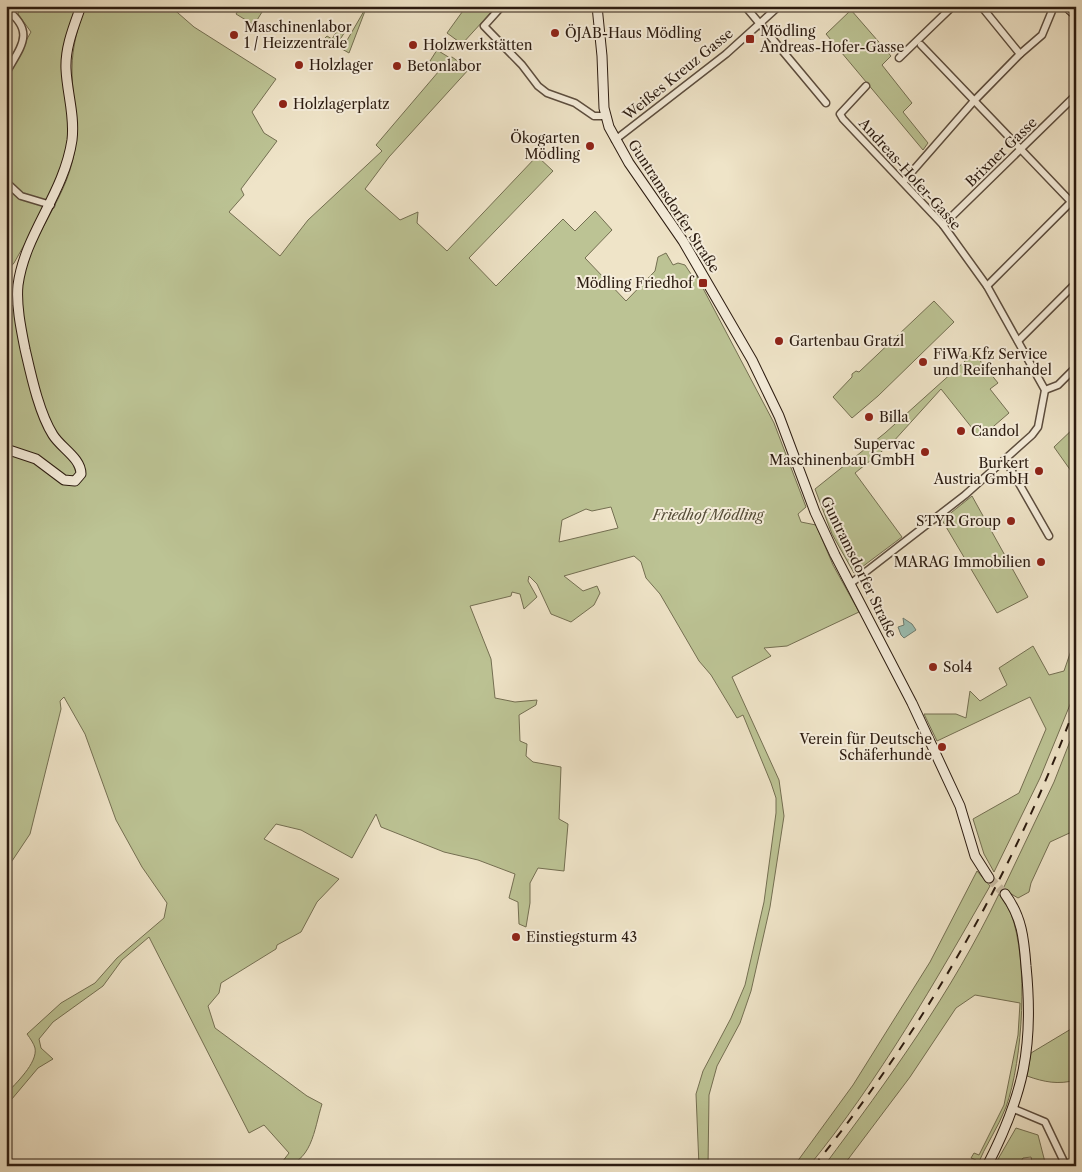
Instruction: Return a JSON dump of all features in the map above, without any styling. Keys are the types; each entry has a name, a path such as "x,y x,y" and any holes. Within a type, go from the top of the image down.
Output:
{"street":[{"path":"6,449 36,459 68,482 75,481 81,474 78,464 58,443 48,427 25,350 18,310 18,286 23,261 51,205 72,141 74,119 66,68 68,47 81,6"},
{"path":"502,6 484,26 522,65 538,86 547,93 575,102 594,116 605,116"},
{"name":"Guntramsdorfer Straße","path":"597,6 605,116 615,140 683,241 752,360 780,416 815,512 932,745 960,806 975,856 989,878"},
{"path":"745,6 826,103"},
{"name":"Weißes Kreuz Gasse","path":"615,140 761,23 779,6"},
{"path":"899,58 953,6"},
{"path":"981,6 1020,54"},
{"path":"904,182 973,102 1020,54 1042,35 1054,6"},
{"path":"1066,6 1076,15"},
{"path":"6,9 18,18 24,36 6,73"},
{"path":"921,45 1020,151 1074,202 987,286"},
{"name":"Andreas-Hofer-Gasse","path":"866,86 840,114 943,226 987,286 1045,390"},
{"name":"Brixner Gasse","path":"943,226 1076,95"},
{"path":"6,182 21,196 51,205"},
{"path":"1018,342 1076,283"},
{"path":"850,584 966,495 1032,435 1038,427 1045,390 1058,385 1076,367"},
{"path":"1005,460 1049,536"},
{"path":"987,1166 1014,1109 1022,1080 1030,1014 1021,922 1005,894"},
{"path":"1014,1109 1044,1122 1066,1166"}],"green space":[{"path":"21,6 78,6 66,43 70,114 67,145 58,178 45,208 14,263 6,272 6,75 31,32 18,14"},
{"name":"Friedhof Mödling","path":"85,6 170,6 194,27 276,79 252,112 264,133 277,141 241,189 244,195 229,212 280,256 308,220 382,151 376,145 439,71 430,61 437,50 450,58 452,57 469,69 389,157 365,189 400,220 418,212 417,223 447,251 537,156 553,171 469,258 496,286 563,219 575,231 595,211 612,230 585,258 626,301 655,271 658,257 666,253 673,265 678,263 685,265 693,277 696,275 774,423 806,507 798,514 801,522 816,525 833,565 859,612 787,646 764,648 771,656 732,677 779,780 784,816 770,907 751,991 740,1023 717,1066 709,1095 708,1166 699,1166 696,1094 703,1071 731,1018 745,985 764,902 776,813 776,798 743,715 737,718 711,675 699,661 660,594 646,578 641,562 634,556 564,576 583,591 597,586 600,593 594,605 571,622 551,614 537,584 529,576 528,581 537,597 524,609 520,594 512,592 511,596 470,606 491,659 495,698 515,702 537,700 536,705 519,715 520,741 527,744 526,756 533,762 561,767 559,819 568,824 564,871 538,868 530,883 530,903 526,927 519,924 518,902 509,898 515,874 478,860 444,852 381,827 376,814 352,858 301,830 276,824 264,839 339,879 317,902 301,932 277,945 276,949 221,983 219,993 208,1006 215,1028 307,1096 322,1104 314,1135 305,1153 299,1160 279,1166 289,1153 264,1125 249,1133 149,937 122,960 103,986 53,1022 39,1039 41,1048 53,1059 38,1068 6,1106 6,1094 30,1067 35,1054 35,1048 27,1034 61,1003 95,983 117,958 164,918 167,903 142,867 116,820 85,734 64,697 60,701 61,709 30,834 6,870 6,453 30,459 68,485 75,485 85,472 83,466 58,437 50,424 40,399 29,353 22,310 21,290 24,272 31,253 66,181 75,151 76,127 72,61 76,37","holes":["611,507 618,528 559,542 562,520 586,509 592,511"]},
{"path":"241,6 252,6 262,12 254,25 236,14"},
{"path":"463,6 489,6 494,9 462,44 447,33 465,8"},
{"path":"851,10 891,56 882,65 912,103 903,112 928,143 923,150 826,34"},
{"path":"365,11 349,53 342,49"},
{"path":"342,23 348,27 341,38 335,42 325,38 327,36 332,39"},
{"path":"934,301 954,322 878,396 852,418 833,397 852,377 852,374 856,371 859,372"},
{"path":"6,304 15,306 36,399 72,461 76,473 73,476 67,477 31,454 6,444"},
{"path":"974,353 998,383 990,389 1009,413 980,438 941,389 892,443 855,473 902,537 854,573 832,534 815,489 885,433"},
{"path":"1076,426 1076,478 1054,447"},
{"path":"972,496 1028,597 997,613 942,520"},
{"path":"1076,636 1076,690 1040,778 994,872 984,854 973,819 1019,793 1046,729 1030,697 937,741 924,714 956,714 966,718 970,691 980,701 1007,685 999,668 1033,646 1049,675 1064,671"},
{"path":"1076,726 1076,830 1050,842 1031,883 1029,892 1018,898 1003,889 1054,782"},
{"path":"977,871 990,886 906,1029 860,1099 809,1166 794,1166 853,1085 930,962"},
{"path":"999,894 1011,914 1017,934 1022,983 1020,1038 1012,1087 1006,1107 977,1166 974,1166 976,1160 971,1158 974,1153 979,1155 1004,1105 1018,1035 1020,1003 975,995 956,1008 910,1077 843,1166 824,1166 896,1068 940,1000 961,966"},
{"path":"1076,1026 1076,1080 1051,1082 1027,1076 1031,1053"},
{"path":"1016,1128 1038,1135 1046,1166 1033,1166 1031,1157 1023,1158 1018,1166 994,1166"}],"water":[{"path":"903,618 912,624 916,630 904,638 898,627 904,625"}],"tunnel":[{"path":"989,878 1005,894"}],"railway":[{"path":"814,1166 855,1113 893,1059 930,1003 964,946 996,887 1025,827 1052,766 1076,704"}],"place":[{"name":"ÖJAB-Haus Mödling","path":"555,33"},
{"name":"Maschinenlabor 1 / Heizzentrale","path":"234,35"},
{"name":"Mödling Andreas-Hofer-Gasse","path":"750,39"},
{"name":"Holzwerkstätten","path":"413,45"},
{"name":"Holzlager","path":"299,65"},
{"name":"Betonlabor","path":"397,66"},
{"name":"Holzlagerplatz","path":"283,104"},
{"name":"Ökogarten Mödling","path":"590,146"},
{"name":"Mödling Friedhof","path":"703,283"},
{"name":"Gartenbau Gratzl","path":"779,341"},
{"name":"FiWa Kfz Service und Reifenhandel","path":"923,362"},
{"name":"Billa","path":"869,417"},
{"name":"Candol","path":"961,431"},
{"name":"Supervac Maschinenbau GmbH","path":"925,452"},
{"name":"Burkert Austria GmbH","path":"1039,471"},
{"name":"STYR Group","path":"1011,521"},
{"name":"MARAG Immobilien","path":"1041,562"},
{"name":"Sol4","path":"933,667"},
{"name":"Verein für Deutsche Schäferhunde","path":"942,747"},
{"name":"Einstiegsturm 43","path":"516,937"}]}
